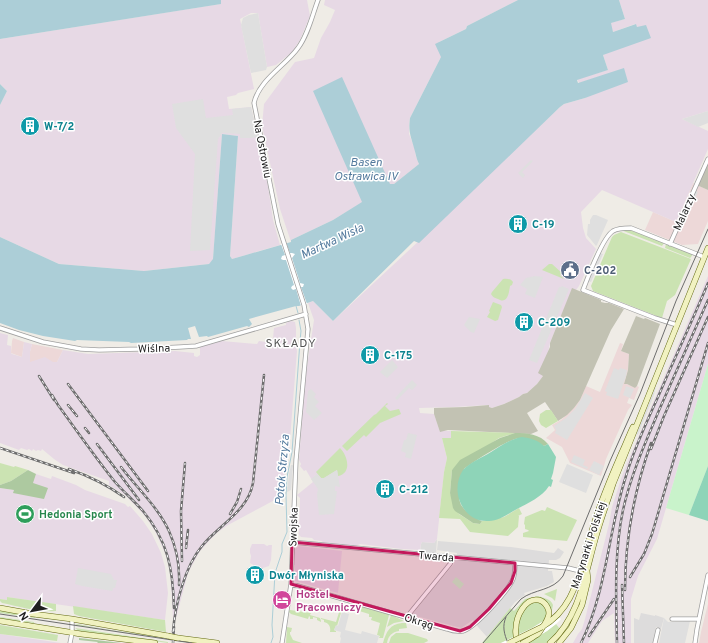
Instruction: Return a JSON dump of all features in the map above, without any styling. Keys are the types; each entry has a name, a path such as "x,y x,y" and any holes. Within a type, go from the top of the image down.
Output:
{"main road":[{"name":"Marynarki Polskiej","path":"550,643 568,626 576,606 597,514 630,434 638,422 708,248"},
{"name":"Marynarki Polskiej","path":"509,643 542,627 557,616 569,600 583,570"},
{"path":"518,643 516,635 517,621 521,610 525,605 533,600 541,601 547,607 548,618 537,635 523,643"},
{"path":"0,608 178,638 217,643"},
{"path":"0,621 72,633 155,643"},
{"path":"559,643 566,635 568,626"}],"street":[{"name":"Na Ostrowiu","path":"306,314 277,220 254,103 257,94 263,86 298,48 303,40 318,0"},
{"name":"Malarzy","path":"670,244 708,159"},
{"path":"677,325 654,318 582,290 607,236 622,228 631,228 704,257"},
{"name":"Wiślna","path":"0,328 43,342 81,349 99,350 169,348 196,346 306,314"},
{"name":"Swojska","path":"282,643 291,584 296,460 308,334 306,314"},
{"name":"Twarda","path":"292,542 583,570"},
{"path":"408,617 450,564 453,558"},
{"name":"Okrąg","path":"291,584 460,631 474,625 509,585 514,576 515,563"},
{"path":"695,643 708,575"},
{"path":"70,643 72,619"},
{"path":"672,619 699,619"},
{"path":"655,643 658,630"}],"highlighted area":[{"path":"292,542 515,563 515,571 511,583 489,609 470,627 460,631 291,584"}],"shaded area":[{"path":"221,0 307,0 310,16 300,40 292,52 276,65 267,67 258,13 251,13 240,19 254,89 227,97 229,109 251,107 268,186 273,220 280,245 232,259 230,256 238,136 222,134 213,260 209,264 144,271 59,264 0,237 0,105 7,91 0,84 0,39 220,4"},
{"path":"325,0 518,0 439,42 441,57 410,118 409,124 409,134 419,164 394,184 333,220 291,240 291,242 280,209 262,126 264,104 295,62 314,58 321,38 335,10 324,5"},
{"path":"619,0 708,0 708,111 682,119 708,131 708,149 676,222 602,190 581,212 586,238 596,249 579,286 576,290 572,289 550,343 543,376 537,384 527,393 492,408 488,405 419,408 420,413 434,414 440,431 451,431 451,438 442,438 447,458 444,472 437,539 434,543 422,542 420,550 360,544 356,546 323,543 322,541 314,540 312,538 301,537 299,535 300,498 297,495 313,482 306,470 304,471 300,466 301,464 299,460 305,379 314,320 308,303 313,301 333,321 560,107 564,104 585,98 624,69 579,83 577,79 608,70 603,55 637,27 635,24 613,32 610,23 625,19"},
{"path":"258,13 267,67 266,70 251,73 241,25 243,18"},
{"path":"203,99 206,118 233,115 232,109 251,107 258,137 240,138 240,134 222,133 218,139 210,250 190,251 195,154 176,128 172,104"},
{"path":"708,111 708,123 698,127 682,119"},
{"path":"531,160 533,161 522,172 525,175 523,178 518,173"},
{"path":"708,163 708,190 698,185"},
{"path":"693,183 708,190 708,221 698,244 682,245 645,230 653,212 676,222"},
{"path":"695,191 698,192 683,224 681,223"},
{"path":"593,215 608,220 596,246 587,235 588,224 590,224 590,220"},
{"path":"600,253 603,254 591,282 588,281"},
{"path":"535,276 543,277 535,298 525,294 527,289 520,285 526,278"},
{"path":"708,276 708,364 657,539 638,576 631,599 631,643 615,643 614,613 602,621 588,643 573,643 582,629 585,619 612,507 623,473"},
{"path":"562,286 569,289 537,363 529,360 559,287"},
{"path":"572,288 601,300 601,302 609,303 624,309 611,330 580,400 574,408 558,421 545,402 527,413 538,431 531,434 448,430 440,432 434,414 434,408 489,405 489,407 492,408 527,393 537,384 543,376 538,373 550,347 550,343"},
{"path":"636,316 660,324 635,388 624,384 628,370 629,354 621,351"},
{"path":"469,317 480,319 474,333 464,325"},
{"path":"291,321 295,322 297,351 289,452 284,477 284,495 228,525 218,532 200,551 188,573 176,618 173,618 170,572 166,555 155,531 145,516 135,505 125,495 109,485 109,481 63,465 42,449 41,451 36,451 33,449 32,451 21,448 19,450 0,443 0,333 8,335 7,345 11,346 12,354 22,357 24,342 32,344 30,362 45,357 53,362 57,362 63,350 88,354 175,351 194,353 194,356 197,357 200,355 200,347 222,341 257,344 259,341 266,342 268,343 268,348 272,349 274,328 286,325 286,323"},
{"path":"13,338 24,342 22,357 11,353"},
{"path":"620,343 623,344 621,351 629,354 628,370 624,384 635,388 637,386 639,387 634,400 629,398 627,403 632,405 628,410 606,459 601,476 570,463 562,447 546,438 555,430 552,425 561,420 574,408 580,400 586,386 600,392"},
{"path":"32,344 63,350 57,362 30,362"},
{"path":"392,360 398,367 387,378 380,372"},
{"path":"614,368 619,370 620,368 627,370 618,399 606,395 607,392 605,391"},
{"path":"412,380 417,385 412,390 409,388 397,400 395,398"},
{"path":"626,386 634,389 630,398 623,395"},
{"path":"656,386 654,395 638,435 636,434"},
{"path":"311,389 316,394 314,397 319,402 315,406 322,413 314,420 306,412 308,391"},
{"path":"585,393 593,398 567,440 555,433 556,430 554,426 566,418 575,409"},
{"path":"408,433 417,435 411,459 405,457 406,453 401,451"},
{"path":"574,455 585,460 583,465 588,467 587,469 571,462"},
{"path":"594,461 604,466 599,475 589,470"},
{"path":"567,464 593,475 586,493 559,482"},
{"path":"291,465 293,465 291,490 287,492 289,474"},
{"path":"337,470 340,487 335,486 335,491 337,491 334,514 319,515 318,489 311,479 317,474 321,478 324,478"},
{"path":"36,474 51,479 52,476 85,490 125,504 128,507 130,506 152,534 161,553 165,567 168,593 165,620 7,597 7,600 0,599 0,488 14,490 14,493 33,482"},
{"path":"437,539 436,553 420,552 422,542 434,543"},
{"path":"438,541 511,547 554,553 558,548 564,552 560,558 556,560 549,560 548,571 552,571 554,582 547,586 524,593 525,595 515,602 487,637 473,620 461,628 413,614 454,564 457,553 437,550"},
{"path":"252,544 264,544 267,546 272,545 269,566 260,569 250,563 250,549"},
{"path":"299,546 342,551 338,593 295,581 295,549"},
{"path":"78,568 111,574 114,580 117,580 115,588 113,588 112,591 75,584"},
{"path":"708,604 708,643 699,643 701,632"},
{"path":"342,612 349,614 345,630 361,634 362,631 379,636 377,643 340,643 341,632 334,630 336,625 338,626"},
{"path":"641,613 664,618 661,629 656,627 653,643 634,643 634,618 639,620"},
{"path":"664,618 668,622 690,621 685,643 659,643"},
{"path":"0,634 61,643 0,643"}],"green space":[{"path":"621,230 630,230 664,243 662,246"},
{"path":"621,232 691,259 675,295 667,301 662,318 593,291 591,286 612,237"},
{"path":"666,244 693,254 690,258 665,248"},
{"path":"549,264 552,264 562,273 560,275 564,279 542,270"},
{"path":"503,279 509,279 513,282 510,286 508,296 503,301 495,298 491,294"},
{"path":"493,302 501,305 502,307 498,320 495,321 487,317"},
{"path":"708,364 708,466 689,515 666,508"},
{"path":"387,403 388,404 385,406 390,411 399,409 401,414 380,423 366,437 364,435 347,451 342,446"},
{"path":"546,410 551,410 558,421 546,428 541,425 539,421 540,414"},
{"path":"451,431 515,433 499,438 452,470 450,493 459,514 473,523 480,524 482,521 504,517 519,508 522,514 518,516 518,527 508,536 470,532 460,519 439,518 447,458 442,438 451,438"},
{"path":"515,433 537,436 548,444 544,446 521,438 509,441 492,450 464,469 459,499 465,510 482,521 480,524 473,523 453,508 450,493 452,470 460,460 500,438"},
{"path":"522,437 539,442 544,446 548,444 556,457 551,479 553,480 551,487 549,486 543,493 500,519 489,521 472,517 461,504 458,496 459,478 463,470 506,443"},
{"path":"340,448 347,460 347,468 338,476 337,470 324,478 321,478 316,472"},
{"path":"0,463 28,470 11,481 0,485"},
{"path":"708,466 708,521 689,515"},
{"path":"28,470 36,474 33,483 48,488 44,499 13,493 14,490 0,488 0,485 11,481"},
{"path":"547,507 577,520 567,541 523,537 523,533 529,531 525,529 525,517 542,510 545,511"},
{"path":"456,577 464,584 460,589 452,582"},
{"path":"557,589 555,601 544,594"},
{"path":"538,596 551,601 553,605 551,611 545,600 525,603 514,637 501,643 482,643 510,608 514,611 525,599"},
{"path":"7,597 56,604 56,611 29,609 2,603 0,601 0,599 7,600"},
{"path":"539,602 547,610 544,620 518,635 518,624 525,609 528,605"},
{"path":"353,603 388,613 389,615 383,638 379,638 380,636 377,635 380,623 371,620 372,617 369,617 369,614 351,610"},
{"path":"73,606 165,620 166,632 79,616 74,614"},
{"path":"341,606 343,606 337,626 334,630 336,632 330,632 329,626 324,622 324,620 321,619 321,622 317,620 317,618 313,617 313,619 310,619 309,616 308,619 289,612 290,610 311,613 310,615 320,618 320,621 321,618 336,622"},
{"path":"0,611 7,611 58,620 0,613"},
{"path":"391,615 404,621 394,623 387,627"},
{"path":"0,617 34,622 34,623 0,619"},
{"path":"406,623 407,628 399,629 399,631 394,632 388,638 387,643 383,643 389,629 394,625"},
{"path":"77,624 168,638 168,639 75,625"},
{"path":"556,624 560,629 547,643 527,643 547,631"},
{"path":"0,625 58,635 57,641 0,634"},
{"path":"287,627 292,628 290,634 293,640 302,643 286,643"},
{"path":"75,628 168,642 168,643 79,631"},
{"path":"396,633 408,633 427,639 428,641 424,643 389,643 391,637"},
{"path":"79,638 121,643 97,643 98,642 79,640"}],"water":[{"path":"0,0 221,0 221,4 0,39"},
{"path":"518,0 619,0 625,19 611,23 613,32 636,24 637,27 646,25 651,38 603,55 608,70 577,80 578,83 624,68 628,82 564,104 560,107 419,243 414,241 333,321 313,301 249,319 252,324 249,327 247,326 208,337 199,337 195,326 188,328 191,339 131,343 75,341 43,336 19,330 0,323 0,237 59,264 144,271 209,264 213,259 222,134 238,136 230,256 232,259 291,242 291,240 333,220 362,202 313,91 342,77 390,184 394,184 419,164 410,134 410,118 441,57 435,44 466,29 467,26"},
{"path":"0,84 7,91 0,105"}],"pier":[{"path":"286,242 290,253 295,254 292,258 300,283 304,284 303,287 301,287 307,304 301,306 296,289 293,290 291,288 294,285 286,260 281,259 282,256 285,255 281,244"},
{"path":"555,614 561,619 547,631 527,643 518,643 536,633 516,643 501,643 532,628 550,617 551,618"}],"waterway":[{"name":"Potok Strzyża","path":"296,306 298,313"},
{"name":"Potok Strzyża","path":"271,643 273,637 272,625 275,573 282,552 282,544 287,532 287,477 292,452 301,331 299,320"}],"tram line":[{"path":"483,643 521,599 532,593 554,585 563,576 610,461 640,394 676,301 708,229"},
{"path":"0,614 192,643"},
{"path":"506,617 504,630 508,643"}],"railway":[{"path":"581,643 590,623 602,582 620,497 633,456 708,283"},
{"path":"617,643 617,559 620,526 626,497 644,445 708,300"},
{"path":"651,449 708,317"},
{"path":"630,577 644,554 652,534 708,343"},
{"path":"173,632 176,610 182,586 196,554 209,538 239,510 250,493 253,483 264,375"},
{"path":"39,376 54,400"},
{"path":"68,384 148,491"},
{"path":"52,395 93,454 115,482 143,511 158,533 168,556 174,608"},
{"path":"68,405 77,416"},
{"path":"85,428 89,433"},
{"path":"625,590 625,571 635,497 651,443"},
{"path":"97,444 139,500"},
{"path":"0,448 74,473"},
{"path":"182,561 181,511 185,463"},
{"path":"121,467 153,506 169,531 177,558 179,585"},
{"path":"69,469 98,481 124,497"},
{"path":"230,514 237,502 241,489"},
{"path":"186,548 188,530"},
{"path":"622,585 624,643"},
{"path":"589,636 614,599"},
{"path":"173,643 174,627"}],"place":[{"name":"W-7/2","path":"30,126"},
{"name":"C-19","path":"518,224"},
{"name":"C-202","path":"570,270"},
{"name":"C-209","path":"524,322"},
{"name":"C-175","path":"370,355"},
{"name":"C-212","path":"385,489"},
{"name":"Hedonia Sport","path":"25,514"},
{"name":"Dwór Młyniska","path":"255,575"},
{"name":"Hostel Pracowniczy","path":"282,600"}],"district":[{"name":"SKŁADY","path":"291,343"}],"water label":[{"name":"Basen Ostrawica IV","path":"366,169"},
{"name":"Martwa Wisła","path":"332,241"}]}
